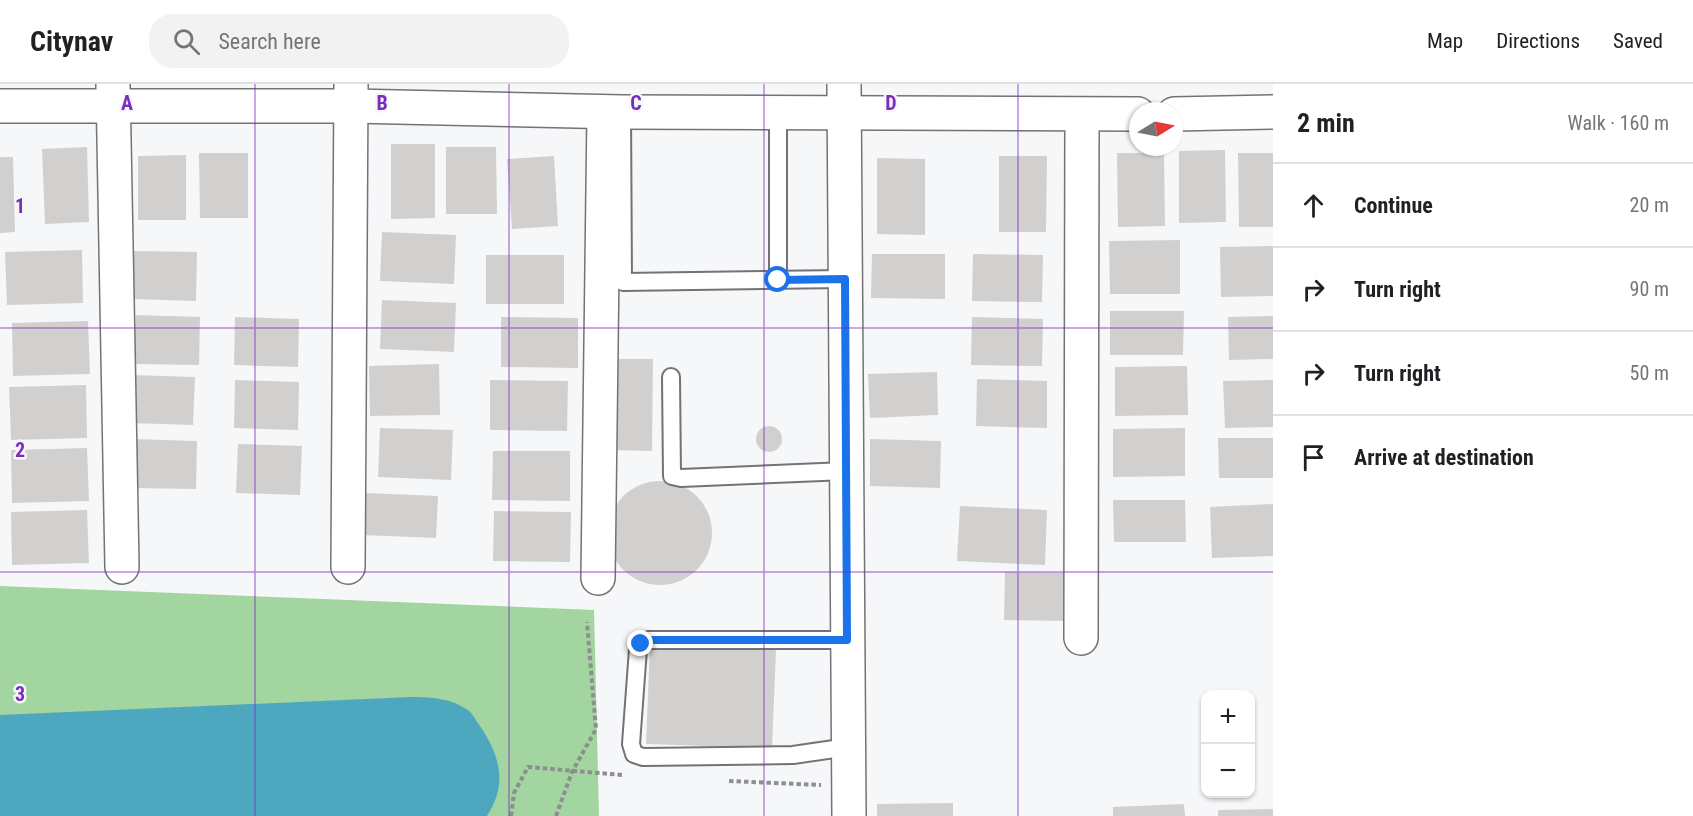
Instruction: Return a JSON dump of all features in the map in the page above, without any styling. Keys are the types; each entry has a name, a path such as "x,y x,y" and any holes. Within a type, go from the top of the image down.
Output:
{"street":[{"path":"113,95 122,567"},
{"path":"0,106 113,95 351,95 613,112 778,111 844,98 1082,115 1129,114"},
{"path":"348,567 351,95"},
{"path":"844,98 849,816"},
{"path":"598,578 613,112"},
{"path":"1183,114 1273,112"},
{"path":"1081,638 1082,115"}],"lane":[{"path":"778,111 778,280"},
{"path":"613,112 623,282 845,279"},
{"path":"671,377 672,476 681,478 846,471"},
{"path":"847,640 649,640 641,644 638,649 631,744 634,754 643,757 793,755 848,747"}],"path":[{"path":"556,816 572,772 597,729 587,622"}],"green space":[{"path":"0,586 594,610 599,816 0,816"}],"water":[{"path":"411,697 434,698 456,703 470,712 480,726 497,759 499,770 498,793 487,816 0,816 0,715"}],"building":[{"path":"391,144 435,144 435,218 391,219"},
{"path":"87,147 89,222 45,224 42,149"},
{"path":"446,147 496,147 497,214 446,214"},
{"path":"1225,150 1226,222 1179,223 1179,156 1183,156 1183,151"},
{"path":"199,153 248,153 248,218 200,218"},
{"path":"1117,153 1129,153 1129,156 1164,156 1165,226 1118,227"},
{"path":"1238,153 1273,153 1273,227 1239,227"},
{"path":"186,155 186,220 138,220 138,156"},
{"path":"554,156 558,226 512,229 507,159"},
{"path":"999,156 1047,156 1046,232 999,232"},
{"path":"0,157 13,157 15,232 0,233"},
{"path":"877,158 925,159 925,235 877,234"},
{"path":"382,232 456,235 454,284 380,281"},
{"path":"1180,240 1180,294 1110,294 1109,241"},
{"path":"1273,246 1273,296 1221,297 1220,247"},
{"path":"82,250 83,303 7,305 5,252"},
{"path":"133,251 197,252 196,301 132,299"},
{"path":"872,254 945,254 945,299 871,298"},
{"path":"973,254 1043,255 1042,302 972,301"},
{"path":"486,255 564,255 564,304 486,304"},
{"path":"382,300 456,303 454,352 380,349"},
{"path":"1110,311 1184,311 1183,355 1110,355"},
{"path":"136,315 200,317 199,365 134,364"},
{"path":"1273,316 1273,359 1229,360 1228,317"},
{"path":"235,317 299,319 298,367 234,365"},
{"path":"501,317 578,318 578,368 501,367"},
{"path":"972,317 1043,319 1042,366 971,365"},
{"path":"88,321 90,374 13,376 12,323"},
{"path":"613,359 653,359 652,451 612,450"},
{"path":"439,364 440,415 370,416 369,366"},
{"path":"1187,366 1188,415 1115,416 1115,367"},
{"path":"937,372 938,415 870,418 868,374"},
{"path":"130,375 195,377 193,425 129,423"},
{"path":"977,379 1047,381 1047,428 976,426"},
{"path":"235,380 299,382 298,430 234,428"},
{"path":"490,380 568,381 567,431 490,430"},
{"path":"1273,380 1273,427 1225,428 1223,381"},
{"path":"86,385 87,438 11,440 9,387"},
{"path":"769,426 778,430 782,439 778,448 769,452 760,448 756,439 760,430"},
{"path":"380,428 453,430 451,480 378,477"},
{"path":"1185,428 1185,476 1113,477 1113,429"},
{"path":"1218,438 1273,438 1273,478 1219,478"},
{"path":"133,439 197,441 196,489 131,488"},
{"path":"870,439 941,441 940,488 870,486"},
{"path":"238,444 302,446 300,495 236,493"},
{"path":"87,448 89,501 12,503 11,450"},
{"path":"493,451 570,451 570,501 492,500"},
{"path":"660,481 680,485 697,496 708,513 712,533 708,553 697,570 680,581 660,585 640,581 623,570 612,553 608,533 612,513 623,496 640,485"},
{"path":"365,493 438,496 436,538 363,535"},
{"path":"1113,500 1185,500 1186,542 1114,542"},
{"path":"1273,504 1273,556 1212,558 1210,507"},
{"path":"960,506 1047,510 1045,565 957,561"},
{"path":"87,510 89,563 12,565 11,512"},
{"path":"494,511 571,512 570,562 493,561"},
{"path":"1005,572 1076,573 1075,621 1004,620"},
{"path":"650,645 776,650 772,748 646,744"},
{"path":"953,803 953,816 877,816 877,804"},
{"path":"1184,804 1185,816 1113,816 1113,807"},
{"path":"1273,809 1273,816 1218,816 1218,810"}],"route":[{"path":"641,644 649,640 847,640 845,279 778,280"}]}
